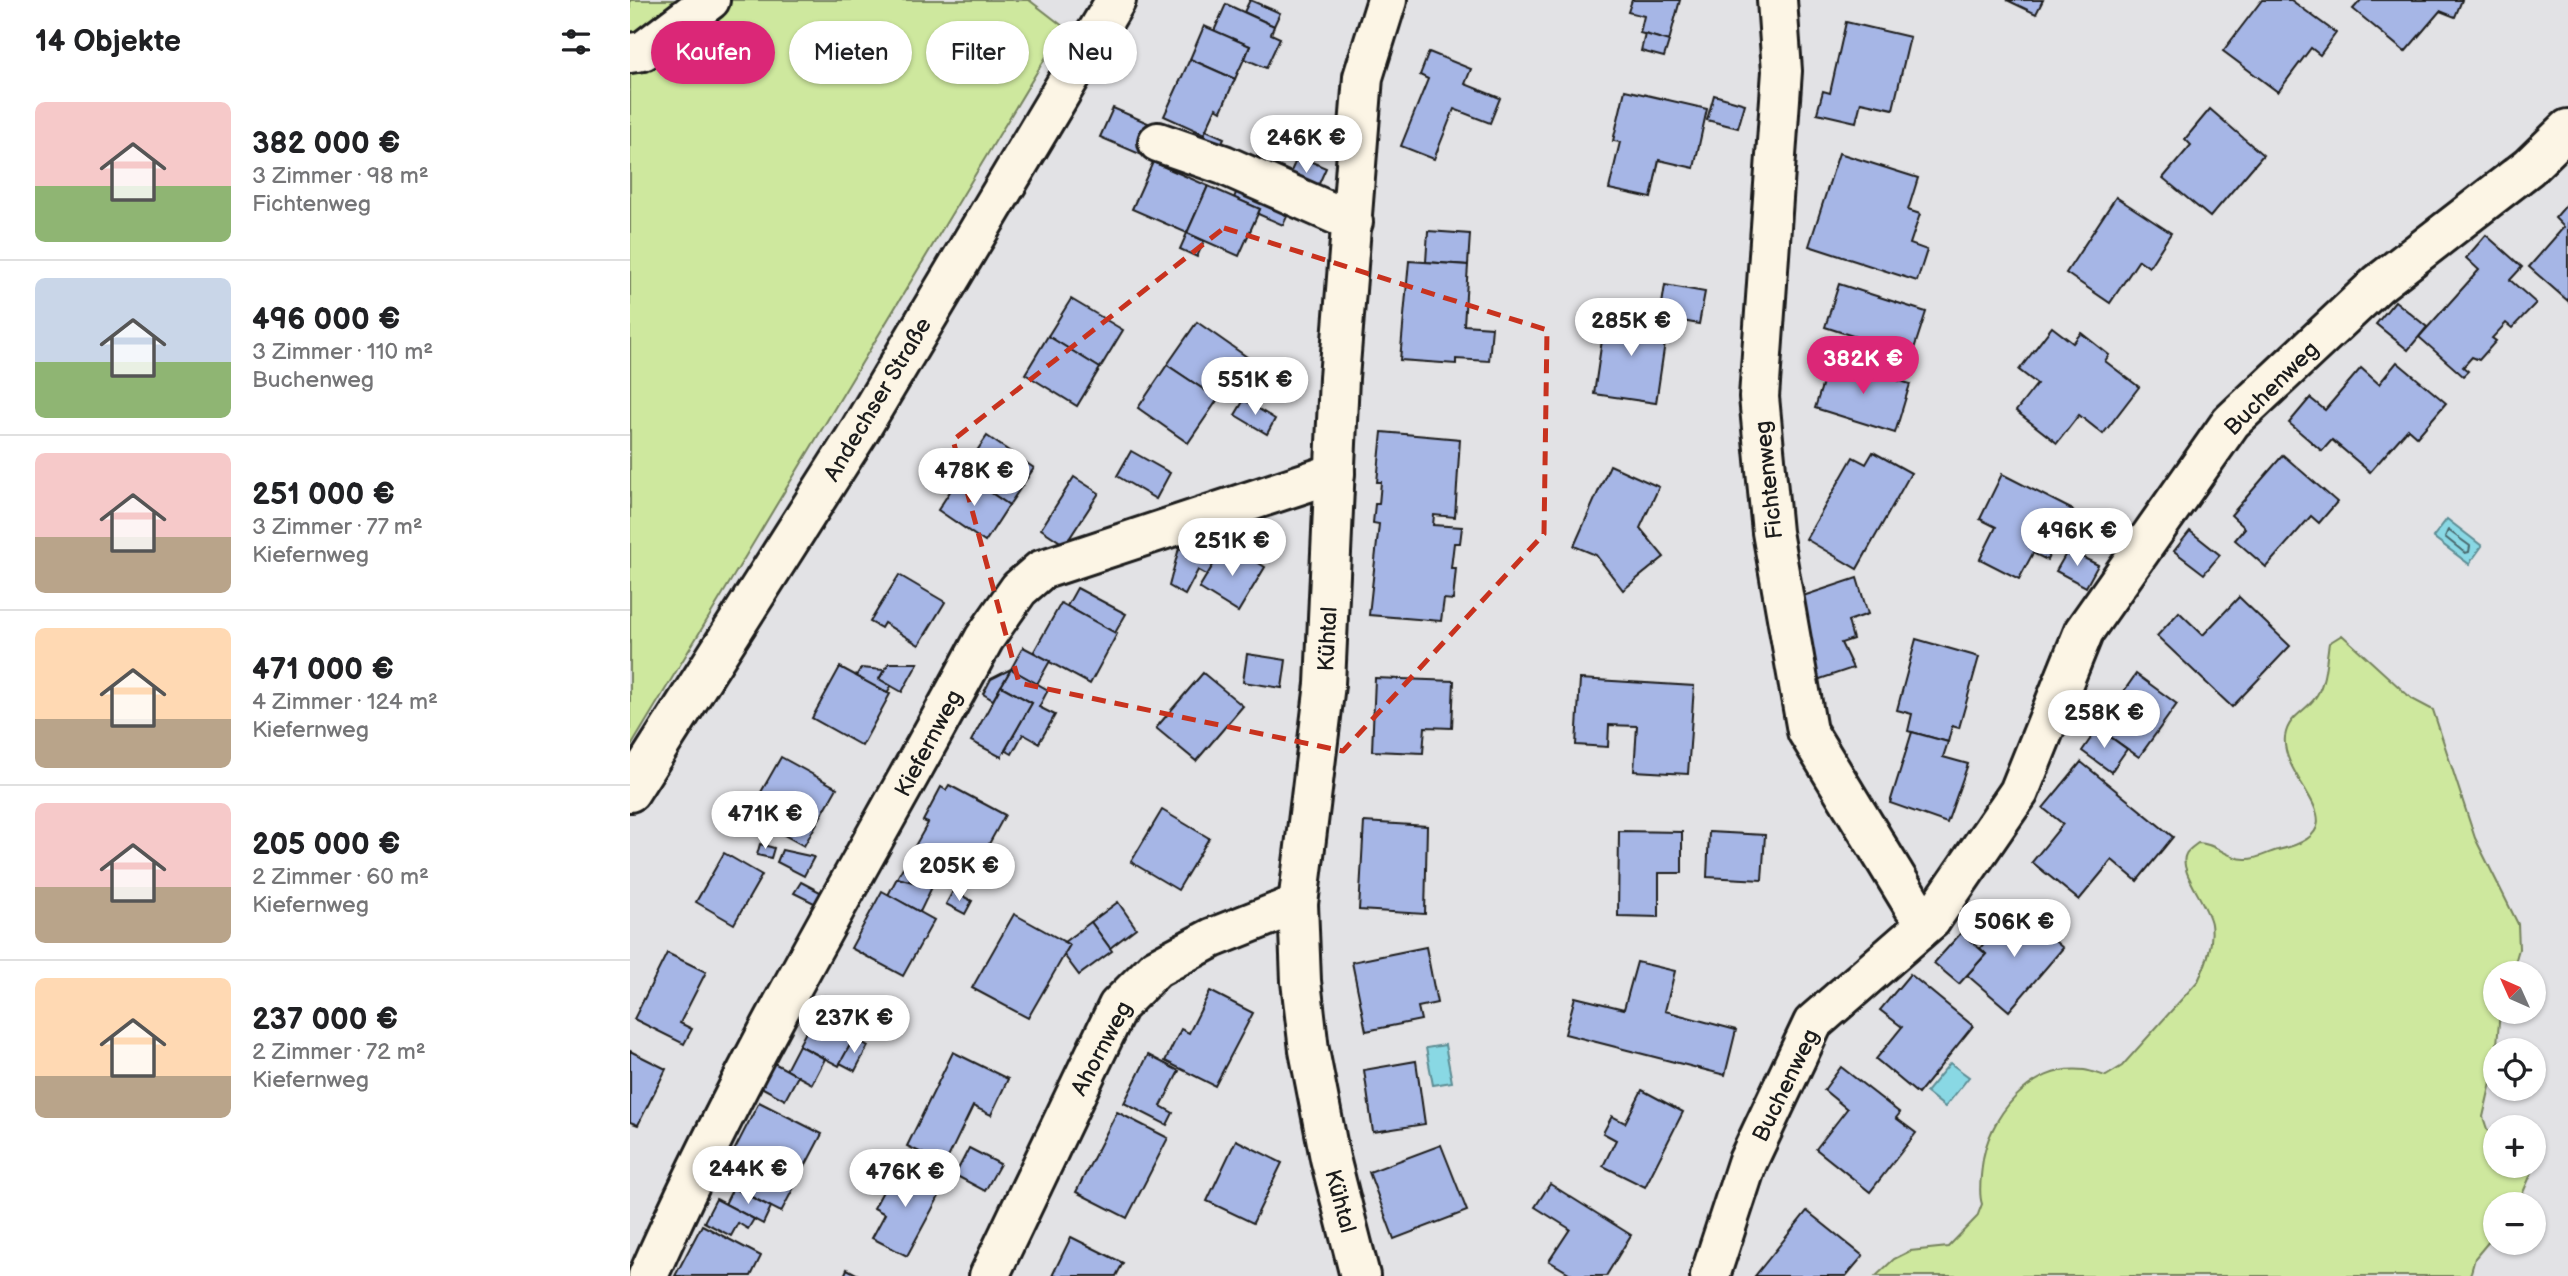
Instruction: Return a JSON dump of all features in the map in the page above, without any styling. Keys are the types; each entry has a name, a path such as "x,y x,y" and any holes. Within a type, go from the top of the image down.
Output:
{"street":[{"path":"630,53 643,51 710,0"},
{"name":"Andechser Straße","path":"630,792 860,430 1116,0"},
{"name":"Kühtal","path":"1360,1276 1330,1158 1310,1050 1301,981 1298,904 1325,684 1345,300 1363,77 1387,0"},
{"name":"Fichtenweg","path":"1777,0 1782,71 1759,397 1772,532 1807,731 1914,907 1931,920"},
{"name":"Buchenweg","path":"1710,1276 1747,1163 1814,1023 1931,920 2020,792 2084,631 2231,422 2378,284 2529,167 2568,130"},
{"path":"1158,142 1224,165 1353,222"},
{"name":"Kiefernweg","path":"648,1276 676,1211 768,1035 984,639 1019,589 1041,570 1335,473"},
{"name":"Ahornweg","path":"989,1276 1118,1006 1156,968 1212,938 1298,904"}],"highlighted area":[{"path":"1224,228 1547,330 1544,534 1343,751 1019,683 953,440"}],"green space":[{"path":"630,0 1029,0 1056,21 1043,21 1043,62 630,748"},
{"path":"2342,635 2412,699 2433,710 2475,838 2518,924 2519,949 2516,961 2483,961 2483,1024 2499,1024 2498,1038 2483,1038 2483,1101 2487,1101 2483,1115 2483,1178 2529,1178 2523,1192 2483,1192 2483,1248 2475,1258 2470,1276 1876,1276 1894,1259 1910,1251 1948,1247 1977,1217 1982,1204 1980,1185 1986,1148 2002,1113 2015,1097 2046,1075 2065,1070 2084,1070 2106,1076 2122,1066 2198,981 2209,954 2212,931 2209,916 2186,869 2184,861 2188,851 2198,843 2240,859 2251,859 2303,841 2316,830 2318,817 2294,771 2287,754 2285,737 2290,723 2320,689 2329,643"}],"water":[{"path":"2447,519 2482,546 2469,564 2433,537"},
{"path":"1445,1045 1452,1082 1433,1085 1426,1048"},
{"path":"1950,1063 1969,1077 1945,1107 1926,1092"}],"building":[{"path":"1250,0 1280,13 1274,26 1244,12"},
{"path":"1632,0 1680,0 1669,41 1640,33 1644,16 1628,12"},
{"path":"2007,0 2043,0 2036,14"},
{"path":"2262,0 2291,0 2336,33 2320,55 2311,48 2278,92 2223,51"},
{"path":"2361,0 2462,0 2455,17 2440,11 2405,52 2353,9"},
{"path":"1226,4 1274,26 1271,34 1280,38 1266,68 1245,59 1250,46 1214,31"},
{"path":"1846,22 1910,37 1893,109 1861,102 1856,122 1817,113 1823,91 1830,93"},
{"path":"1204,26 1250,46 1235,79 1190,59"},
{"path":"1645,34 1669,41 1664,57 1641,51"},
{"path":"1429,52 1471,69 1465,84 1500,98 1490,123 1454,109 1434,159 1401,146 1428,79 1420,75"},
{"path":"1190,59 1235,79 1221,111 1216,108 1204,134 1164,116"},
{"path":"1625,90 1707,109 1694,168 1659,160 1651,198 1609,189 1620,142 1613,141"},
{"path":"1714,95 1745,104 1738,128 1707,120"},
{"path":"1113,108 1155,126 1142,155 1100,137"},
{"path":"2210,109 2263,155 2210,217 2163,178 2191,145 2185,139"},
{"path":"1194,130 1204,134 1206,130 1224,138 1217,153 1189,141"},
{"path":"1839,153 1918,178 1908,210 1920,214 1910,244 1927,250 1917,281 1809,246"},
{"path":"1298,156 1326,168 1314,195 1286,182"},
{"path":"1153,162 1208,186 1187,233 1132,209"},
{"path":"1240,183 1292,206 1283,225 1258,214 1260,209 1234,198"},
{"path":"1208,186 1260,209 1239,256 1187,233"},
{"path":"2116,197 2171,233 2149,267 2139,260 2110,303 2066,273"},
{"path":"2568,203 2568,301 2529,267 2564,227 2555,218"},
{"path":"1428,231 1470,234 1468,265 1426,262"},
{"path":"1187,233 1204,241 1197,257 1180,249"},
{"path":"2486,235 2522,267 2510,280 2536,303 2512,328 2506,323 2492,338 2496,341 2479,360 2472,357 2463,367 2468,371 2463,376 2419,337 2479,270 2466,258"},
{"path":"1409,261 1468,265 1464,325 1492,327 1489,361 1456,359 1456,364 1400,360"},
{"path":"1839,284 1926,312 1912,355 1825,327"},
{"path":"1665,285 1705,292 1699,324 1660,317"},
{"path":"1071,299 1123,330 1100,368 1048,336"},
{"path":"2395,301 2427,327 2408,350 2376,324"},
{"path":"1606,313 1668,322 1656,403 1594,394"},
{"path":"1197,322 1247,357 1218,399 1167,365"},
{"path":"2052,327 2073,343 2081,333 2109,355 2105,361 2139,387 2103,434 2079,415 2057,443 2016,411 2037,384 2019,370"},
{"path":"1048,336 1100,368 1077,406 1025,374"},
{"path":"1830,360 1910,384 1895,433 1815,408"},
{"path":"2397,362 2446,403 2417,437 2408,429 2370,472 2332,440 2322,451 2289,423 2310,398 2325,410 2361,368 2379,384"},
{"path":"1167,365 1218,399 1188,443 1138,408"},
{"path":"1244,400 1275,419 1267,434 1235,415"},
{"path":"1382,432 1460,439 1455,517 1434,515 1433,525 1462,527 1460,543 1454,543 1451,568 1456,568 1453,600 1444,599 1441,621 1369,615 1379,524 1373,523 1375,504 1379,504 1381,482 1377,482"},
{"path":"987,436 1034,468 1009,505 962,473"},
{"path":"1131,451 1170,473 1156,499 1117,476"},
{"path":"1873,452 1911,473 1857,569 1806,539 1853,457 1866,464"},
{"path":"2283,455 2337,502 2319,523 2311,516 2266,567 2235,540 2245,528 2231,515"},
{"path":"1610,465 1659,487 1640,528 1664,557 1623,590 1596,555 1574,546"},
{"path":"962,473 1009,505 985,542 938,510"},
{"path":"2002,474 2073,510 2047,560 2033,553 2019,579 1980,559 1996,527 1980,519"},
{"path":"1074,477 1099,493 1065,545 1041,529"},
{"path":"2190,531 2220,555 2204,574 2174,551"},
{"path":"1226,543 1265,567 1238,612 1199,588"},
{"path":"1179,548 1216,560 1207,575 1198,570 1185,595 1169,586"},
{"path":"2068,550 2098,565 2086,587 2056,571"},
{"path":"899,575 945,602 919,645 884,623 881,628 870,622"},
{"path":"1857,578 1868,614 1848,621 1853,639 1841,643 1853,668 1817,680 1791,600"},
{"path":"1077,588 1126,614 1115,633 1067,606"},
{"path":"2239,597 2290,646 2232,707 2157,636 2179,612 2203,635"},
{"path":"1061,603 1117,634 1090,684 1033,653"},
{"path":"1916,639 1979,657 1959,728 1952,726 1948,742 1908,731 1912,714 1897,710"},
{"path":"1023,647 1050,661 1037,684 1011,669"},
{"path":"1247,654 1286,660 1282,688 1243,682"},
{"path":"889,663 918,663 902,692 879,679"},
{"path":"840,667 890,694 862,746 812,718"},
{"path":"861,668 884,670 879,679 891,686 887,693 856,676"},
{"path":"1011,669 1048,690 1039,707 1055,715 1039,743 1023,734 1012,754 1005,750 1032,703 1001,686"},
{"path":"1011,669 993,700 983,694 991,679"},
{"path":"1203,673 1243,706 1196,761 1156,728"},
{"path":"2136,674 2177,704 2139,757 2098,728"},
{"path":"1375,678 1454,681 1452,728 1425,727 1423,753 1372,751"},
{"path":"1580,679 1694,686 1688,774 1634,771 1637,726 1609,725 1608,747 1576,745"},
{"path":"1001,686 1032,703 1001,757 971,741"},
{"path":"2098,728 2127,749 2111,772 2082,751"},
{"path":"1912,732 1948,742 1943,757 1968,764 1947,823 1890,803"},
{"path":"781,757 837,788 804,846 748,815"},
{"path":"2081,762 2173,837 2137,881 2112,860 2079,900 2032,862 2063,824 2043,808"},
{"path":"949,785 1005,815 968,882 912,851 928,823 923,821 941,787 946,790"},
{"path":"1162,810 1209,838 1178,890 1131,862"},
{"path":"1364,822 1427,826 1425,914 1359,910"},
{"path":"1619,831 1682,832 1682,873 1659,873 1659,917 1618,916"},
{"path":"1709,832 1765,835 1762,880 1707,877"},
{"path":"760,844 774,848 771,858 757,855"},
{"path":"782,850 814,857 804,876 777,862"},
{"path":"912,851 943,867 932,887 897,878"},
{"path":"724,853 762,875 734,924 696,902"},
{"path":"897,878 932,887 920,912 888,895"},
{"path":"801,882 822,893 816,904 794,893"},
{"path":"882,891 934,920 903,976 851,948"},
{"path":"953,891 972,901 965,914 946,904"},
{"path":"1118,902 1136,928 1110,948 1091,922"},
{"path":"2015,907 2063,948 2009,1011 1967,975 1986,954 1980,948"},
{"path":"1014,914 1070,945 1028,1018 972,988"},
{"path":"1091,922 1112,951 1079,975 1064,955 1070,945 1064,942"},
{"path":"1961,933 1986,954 1959,984 1934,963"},
{"path":"1426,947 1437,1003 1418,1007 1421,1020 1366,1031 1352,962"},
{"path":"667,953 706,972 680,1023 692,1029 684,1044 634,1019"},
{"path":"1637,962 1675,971 1665,1011 1736,1030 1725,1075 1565,1034 1575,997 1624,1009"},
{"path":"1910,974 1973,1026 1918,1094 1876,1059 1902,1027 1880,1010"},
{"path":"1210,991 1253,1013 1215,1086 1165,1061 1181,1029 1189,1033"},
{"path":"825,996 865,1017 839,1066 799,1045"},
{"path":"854,1038 868,1046 855,1071 840,1063"},
{"path":"799,1045 825,1059 812,1084 786,1070"},
{"path":"630,1051 666,1069 638,1125 630,1122"},
{"path":"953,1052 1008,1079 991,1115 973,1106 945,1164 907,1146"},
{"path":"1148,1055 1179,1071 1161,1106 1173,1113 1167,1125 1124,1103"},
{"path":"1416,1061 1425,1124 1373,1132 1364,1070"},
{"path":"774,1063 798,1076 785,1100 761,1087"},
{"path":"1841,1067 1900,1113 1896,1118 1916,1133 1870,1192 1816,1149 1847,1109 1824,1090"},
{"path":"1642,1090 1683,1112 1645,1187 1603,1166 1616,1140 1603,1133 1612,1116 1625,1123"},
{"path":"759,1102 822,1134 781,1212 719,1180"},
{"path":"1117,1112 1168,1138 1127,1218 1076,1192"},
{"path":"1236,1140 1282,1163 1253,1223 1207,1201"},
{"path":"1441,1145 1467,1211 1394,1239 1369,1172"},
{"path":"969,1148 1000,1164 985,1191 955,1175"},
{"path":"897,1165 943,1189 907,1256 872,1238 885,1214 874,1208"},
{"path":"1550,1184 1631,1235 1606,1276 1574,1276 1549,1261 1570,1229 1535,1207"},
{"path":"733,1188 771,1207 763,1224 725,1204"},
{"path":"716,1199 754,1219 748,1229 738,1223 731,1236 704,1222"},
{"path":"1807,1211 1863,1256 1846,1276 1755,1276"},
{"path":"702,1225 761,1256 751,1276 675,1276"},
{"path":"1071,1237 1123,1263 1116,1276 1052,1276"},
{"path":"847,1269 860,1276 844,1276"}]}
